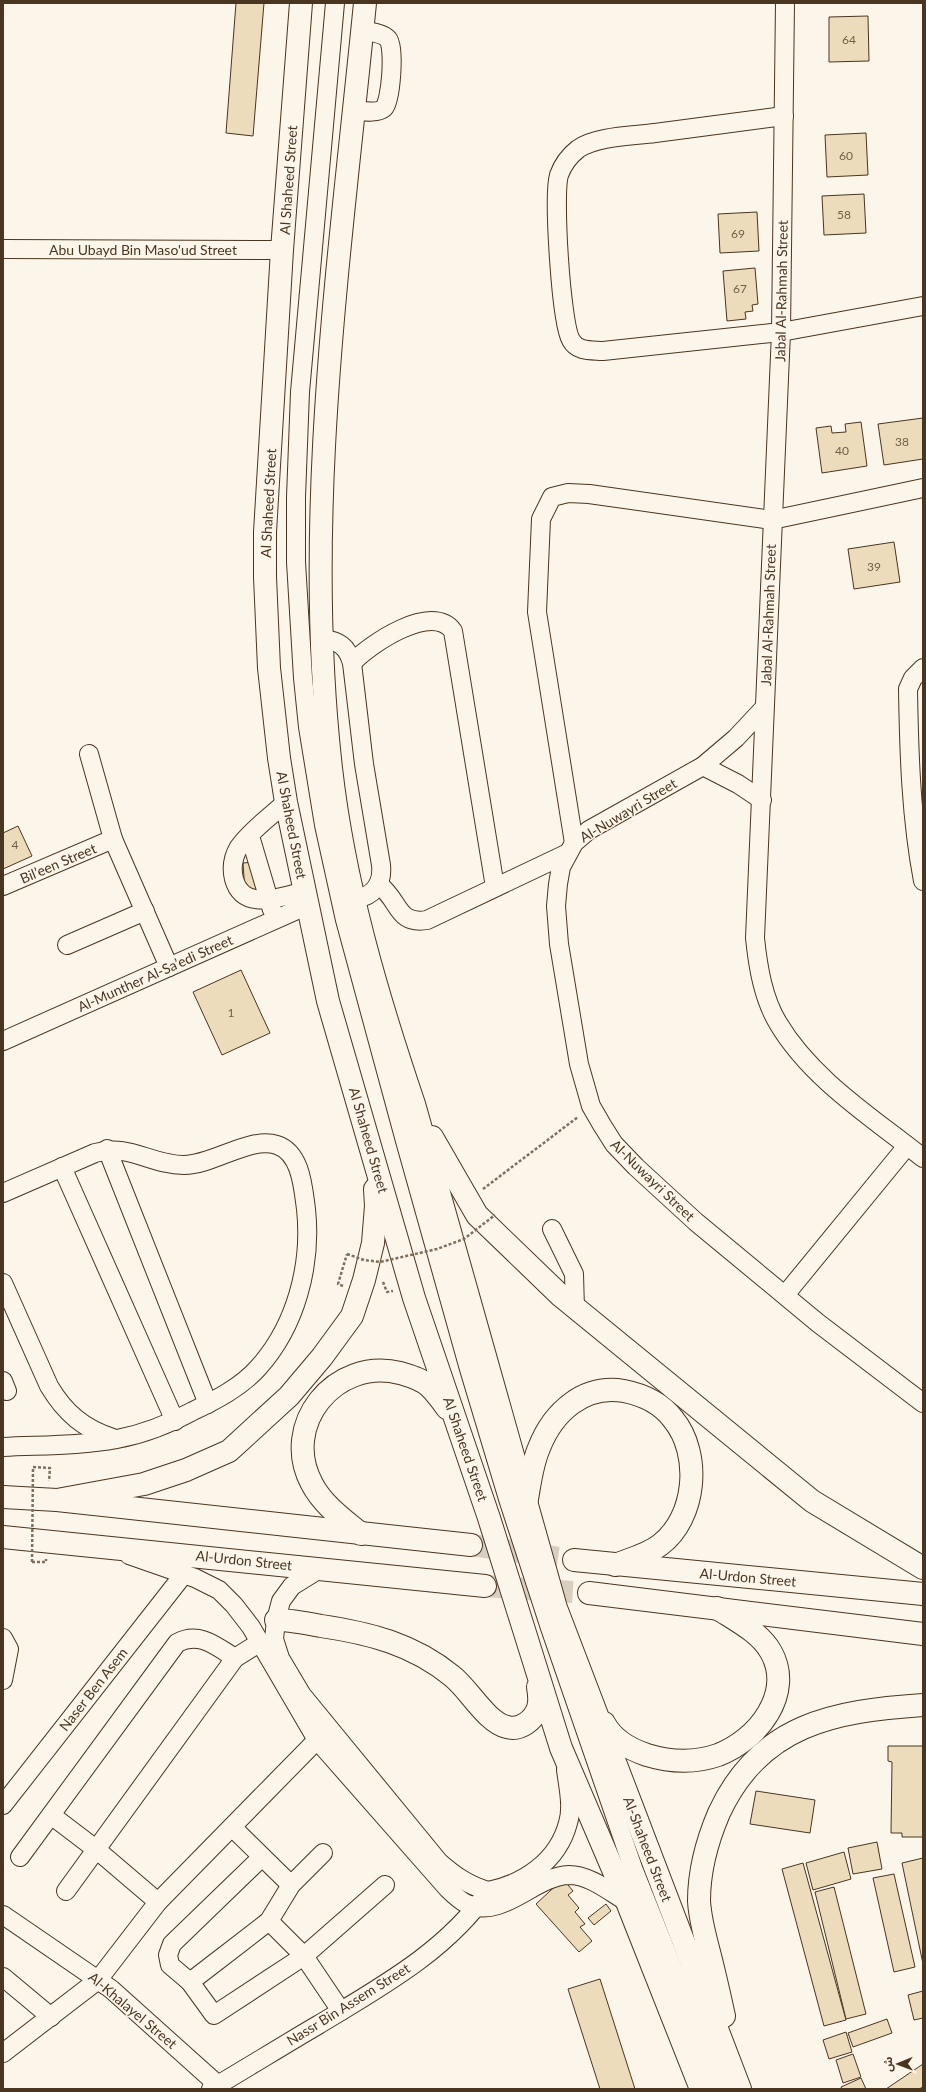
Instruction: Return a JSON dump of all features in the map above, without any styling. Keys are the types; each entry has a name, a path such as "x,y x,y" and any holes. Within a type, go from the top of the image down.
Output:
{"highway":[{"name":"Al Shaheed Street","path":"301,3 282,250 265,532 265,577 272,705 286,802 328,1001 414,1298 469,1457"},
{"path":"365,3 324,425 321,510 324,690 331,770 337,814 355,899 390,1032 414,1104 526,1504"},
{"path":"414,1104 476,1215 575,1308 812,1501 923,1568"},
{"path":"57,1500 144,1484 186,1470 228,1451 259,1425 289,1396 322,1357 352,1316 364,1280 373,1243 376,1206 373,1171 366,1131"},
{"path":"361,1534 335,1512 312,1484 304,1464 303,1443 307,1423 312,1410 337,1383 354,1374 374,1370 394,1371 414,1376 429,1386 440,1399 454,1420 469,1457 490,1518 561,1748 627,1902 701,2089"},
{"path":"526,1504 538,1448 555,1420 567,1406 584,1395 606,1389 636,1393 655,1402 674,1419 684,1437 692,1476 688,1503 677,1526 660,1545 649,1552 615,1565"},
{"path":"3,1497 57,1500 471,1545"},
{"name":"Al-Shaheed Street","path":"526,1504 556,1608 741,2089"},
{"name":"Al-Urdon Street","path":"3,1537 320,1568 485,1586"},
{"name":"Al-Urdon Street","path":"574,1560 923,1594"},
{"path":"589,1593 923,1634"},
{"path":"591,1700 608,1730 618,1740 632,1750 654,1757 680,1761 702,1759 719,1754 751,1734 773,1705 779,1684 777,1666 770,1650 757,1636 717,1608"},
{"path":"276,1620 355,1630 402,1644 419,1653 453,1676 492,1718 506,1727 517,1728 531,1720 538,1708 537,1674"},
{"path":"741,2089 702,1921 699,1902 704,1854 712,1829 740,1777 758,1756 776,1741 814,1723 845,1714 872,1709 923,1705"}],"street":[{"path":"327,3 304,240 288,498 289,614 293,668 306,778 333,907 431,1265 483,1447 550,1656 606,1819 712,2089"},
{"path":"335,3 301,384 296,497 296,562 303,678 308,727 324,825 345,920 403,1133 467,1361 508,1499 550,1628 628,1853 722,2089"},
{"name":"Jabal Al-Rahmah Street","path":"785,3 781,332 755,938 758,969 766,996 777,1023 822,1078 923,1158"},
{"path":"354,110 377,111 385,107 388,98 392,51 391,43 386,37 362,30"},
{"path":"784,116 594,142 579,148 566,160 559,176 557,197 563,309 571,342 580,349 604,351 781,332 923,306"},
{"name":"Abu Ubayd Bin Maso'ud Street","path":"3,249 282,250"},
{"path":"379,885 393,898 401,914 408,920 417,922 427,920 571,848 537,612 541,519 552,497 568,494 589,494 772,520 923,488"},
{"path":"352,663 374,642 402,629 437,620 444,621 453,630 495,887"},
{"path":"323,639 337,641 344,646 352,663 364,764 381,865 382,875 379,885 373,893 364,898 355,899"},
{"path":"923,668 913,678 908,689 910,775 918,855 923,881"},
{"name":"Al-Nuwayri Street","path":"764,708 736,738 703,766 589,830 571,848 561,867 556,906 558,944 579,1064 591,1106 614,1144 636,1167 696,1222 785,1295 923,1403"},
{"path":"89,754 113,839 168,967"},
{"path":"703,766 738,784 762,800"},
{"path":"286,802 240,846 233,858 232,872 236,885 244,896 255,900 306,898"},
{"path":"250,836 274,919"},
{"name":"Bil’een Street","path":"3,886 113,839"},
{"name":"Al-Munther Al-Sa’edi Street","path":"3,1041 274,919 306,898"},
{"path":"67,945 144,911"},
{"path":"3,1193 94,1153 107,1149 121,1149 167,1164 185,1165 203,1163 263,1143 275,1144 285,1149 293,1157 303,1188 307,1222 306,1256 300,1289 290,1319 276,1345 257,1369 234,1388 208,1404 175,1421 146,1432 116,1439 81,1443 3,1447"},
{"path":"785,1295 907,1146"},
{"path":"107,1149 208,1404"},
{"path":"62,1167 175,1421"},
{"path":"552,1229 574,1274 575,1308"},
{"path":"3,1283 49,1386 58,1402 70,1415 84,1426 99,1434 116,1439"},
{"path":"103,1546 195,1578 219,1590 234,1605 252,1627 259,1643 317,1740 448,1889 465,1903 476,1908 489,1908 503,1903 550,1880 570,1875 591,1880 627,1902"},
{"path":"320,1568 292,1586 281,1601 276,1620 274,1639 280,1658 302,1695 439,1862 454,1875 471,1886 488,1890 502,1888 523,1879 546,1862 558,1846 569,1823 570,1804 561,1748"},
{"name":"Naser Ben Asem","path":"3,1805 184,1574"},
{"path":"252,1627 276,1620"},
{"path":"3,1638 9,1649 3,1680"},
{"path":"20,1857 177,1643 185,1638 207,1640 235,1658"},
{"path":"66,1891 235,1658 259,1643"},
{"path":"3,2053 98,1980 158,1902 317,1740"},
{"path":"51,1815 97,1850 158,1902"},
{"path":"232,1827 291,1885"},
{"path":"190,1982 269,1921 291,1885 323,1854"},
{"path":"262,1857 172,1944 168,1955 170,1965 190,1982 214,2015 304,1956 385,1885"},
{"name":"Nassr Bin Assem Street","path":"224,2085 418,1961 448,1937 476,1908 488,1890"},
{"name":"Al-Khalayel Street","path":"3,1915 111,1989 224,2085"},
{"path":"269,1921 304,1956 341,2011"},
{"path":"3,1977 51,2017"}],"path":[{"path":"479,1191 591,1106"},
{"path":"338,1284 346,1254 369,1261 380,1262 437,1249 464,1238 495,1215"},
{"path":"46,1562 32,1562 33,1467 50,1468"}],"building":[{"path":"236,3 264,3 253,136 226,133"},
{"path":"868,16 869,61 829,62 829,17"},
{"path":"866,133 868,175 827,177 825,135"},
{"path":"864,194 866,233 824,235 822,196"},
{"path":"757,212 759,251 720,253 718,214"},
{"path":"755,268 758,304 752,305 753,311 745,312 746,319 727,321 723,271"},
{"path":"923,418 923,459 884,465 878,424"},
{"path":"861,422 867,466 822,473 816,428 831,426 832,433 846,432 845,424"},
{"path":"894,542 900,582 854,589 848,549"},
{"path":"18,826 32,856 3,869 3,833"},
{"path":"256,862 258,891 245,892 243,863"},
{"path":"241,970 270,1033 222,1055 193,992"},
{"path":"888,1746 923,1746 923,1837 902,1837 902,1833 891,1833 892,1762 888,1761"},
{"path":"756,1791 815,1800 810,1833 750,1824"},
{"path":"877,1842 882,1869 853,1874 848,1848"},
{"path":"844,1852 851,1879 813,1890 806,1863"},
{"path":"923,1858 923,1964 902,1863"},
{"path":"803,1863 846,2020 824,2026 782,1869"},
{"path":"894,1874 915,1967 894,1972 873,1878"},
{"path":"563,1879 573,1891 568,1895 579,1908 575,1912 585,1924 580,1927 592,1941 579,1952 536,1904"},
{"path":"834,1887 866,2014 846,2019 815,1892"},
{"path":"606,1904 611,1911 594,1925 588,1918"},
{"path":"600,1979 635,2089 600,2089 568,1989"},
{"path":"923,1991 923,2018 914,2020 908,1995"},
{"path":"887,2019 892,2033 853,2047 848,2033"},
{"path":"846,2032 852,2052 829,2059 823,2040"},
{"path":"853,2054 861,2077 843,2083 836,2060"},
{"path":"923,2064 923,2087 919,2089 886,2089"},
{"path":"861,2078 866,2089 842,2089 841,2087"}],"tunnel":[{"path":"471,1545 574,1560"},
{"path":"485,1586 589,1593"}]}
